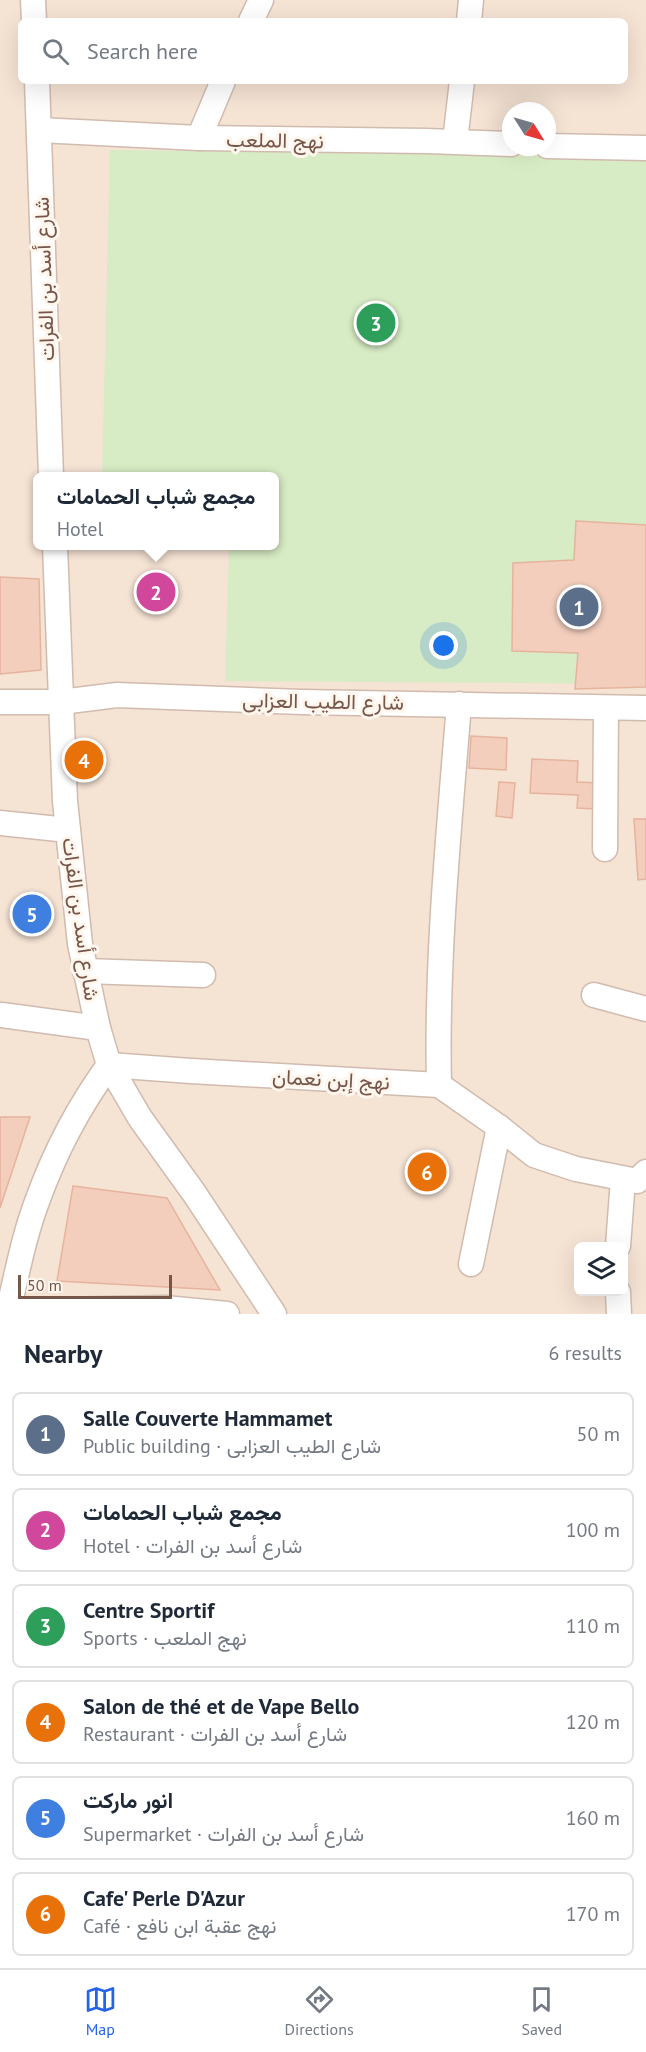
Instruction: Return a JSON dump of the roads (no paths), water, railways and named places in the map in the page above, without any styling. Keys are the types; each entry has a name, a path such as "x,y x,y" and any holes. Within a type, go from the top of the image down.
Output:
{"street":[{"path":"33,0 34,18"},
{"path":"252,18 261,0"},
{"path":"469,18 471,0"},
{"name":"شارع أسد بن الفرات","path":"37,84 51,472"},
{"path":"199,138 222,84"},
{"path":"455,141 462,84"},
{"name":"نهج الملعب","path":"39,130 199,138 502,144"},
{"path":"556,146 646,148"},
{"name":"شارع أسد بن الفرات","path":"55,550 65,801 80,944 98,1028 109,1065 140,1118 274,1314"},
{"name":"شارع الطيب العزابى","path":"0,702 61,702 117,695 302,702 646,708"},
{"path":"459,704 442,935 438,1034 439,1085 499,1126 534,1155 623,1179 637,1181 646,1172"},
{"path":"605,849 606,708"},
{"path":"0,823 68,830"},
{"path":"85,971 203,975"},
{"path":"594,995 646,1009"},
{"path":"2,1015 98,1028"},
{"path":"109,1065 91,1090 70,1128 38,1200 4,1311 163,1311 227,1314"},
{"name":"نهج إبن نعمان","path":"109,1065 439,1085"},
{"path":"471,1264 499,1126"},
{"path":"618,1242 623,1179"},
{"path":"618,1296 619,1314"}],"place":[{"name":"Centre Sportif","path":"376,323"},
{"name":"مجمع شباب الحمامات","path":"156,592"},
{"name":"Salle Couverte Hammamet","path":"579,607"},
{"name":"Salon de thé et de Vape Bello","path":"84,760"},
{"name":"انور ماركت","path":"32,914"},
{"name":"Cafe' Perle D'Azur","path":"427,1172"}]}
